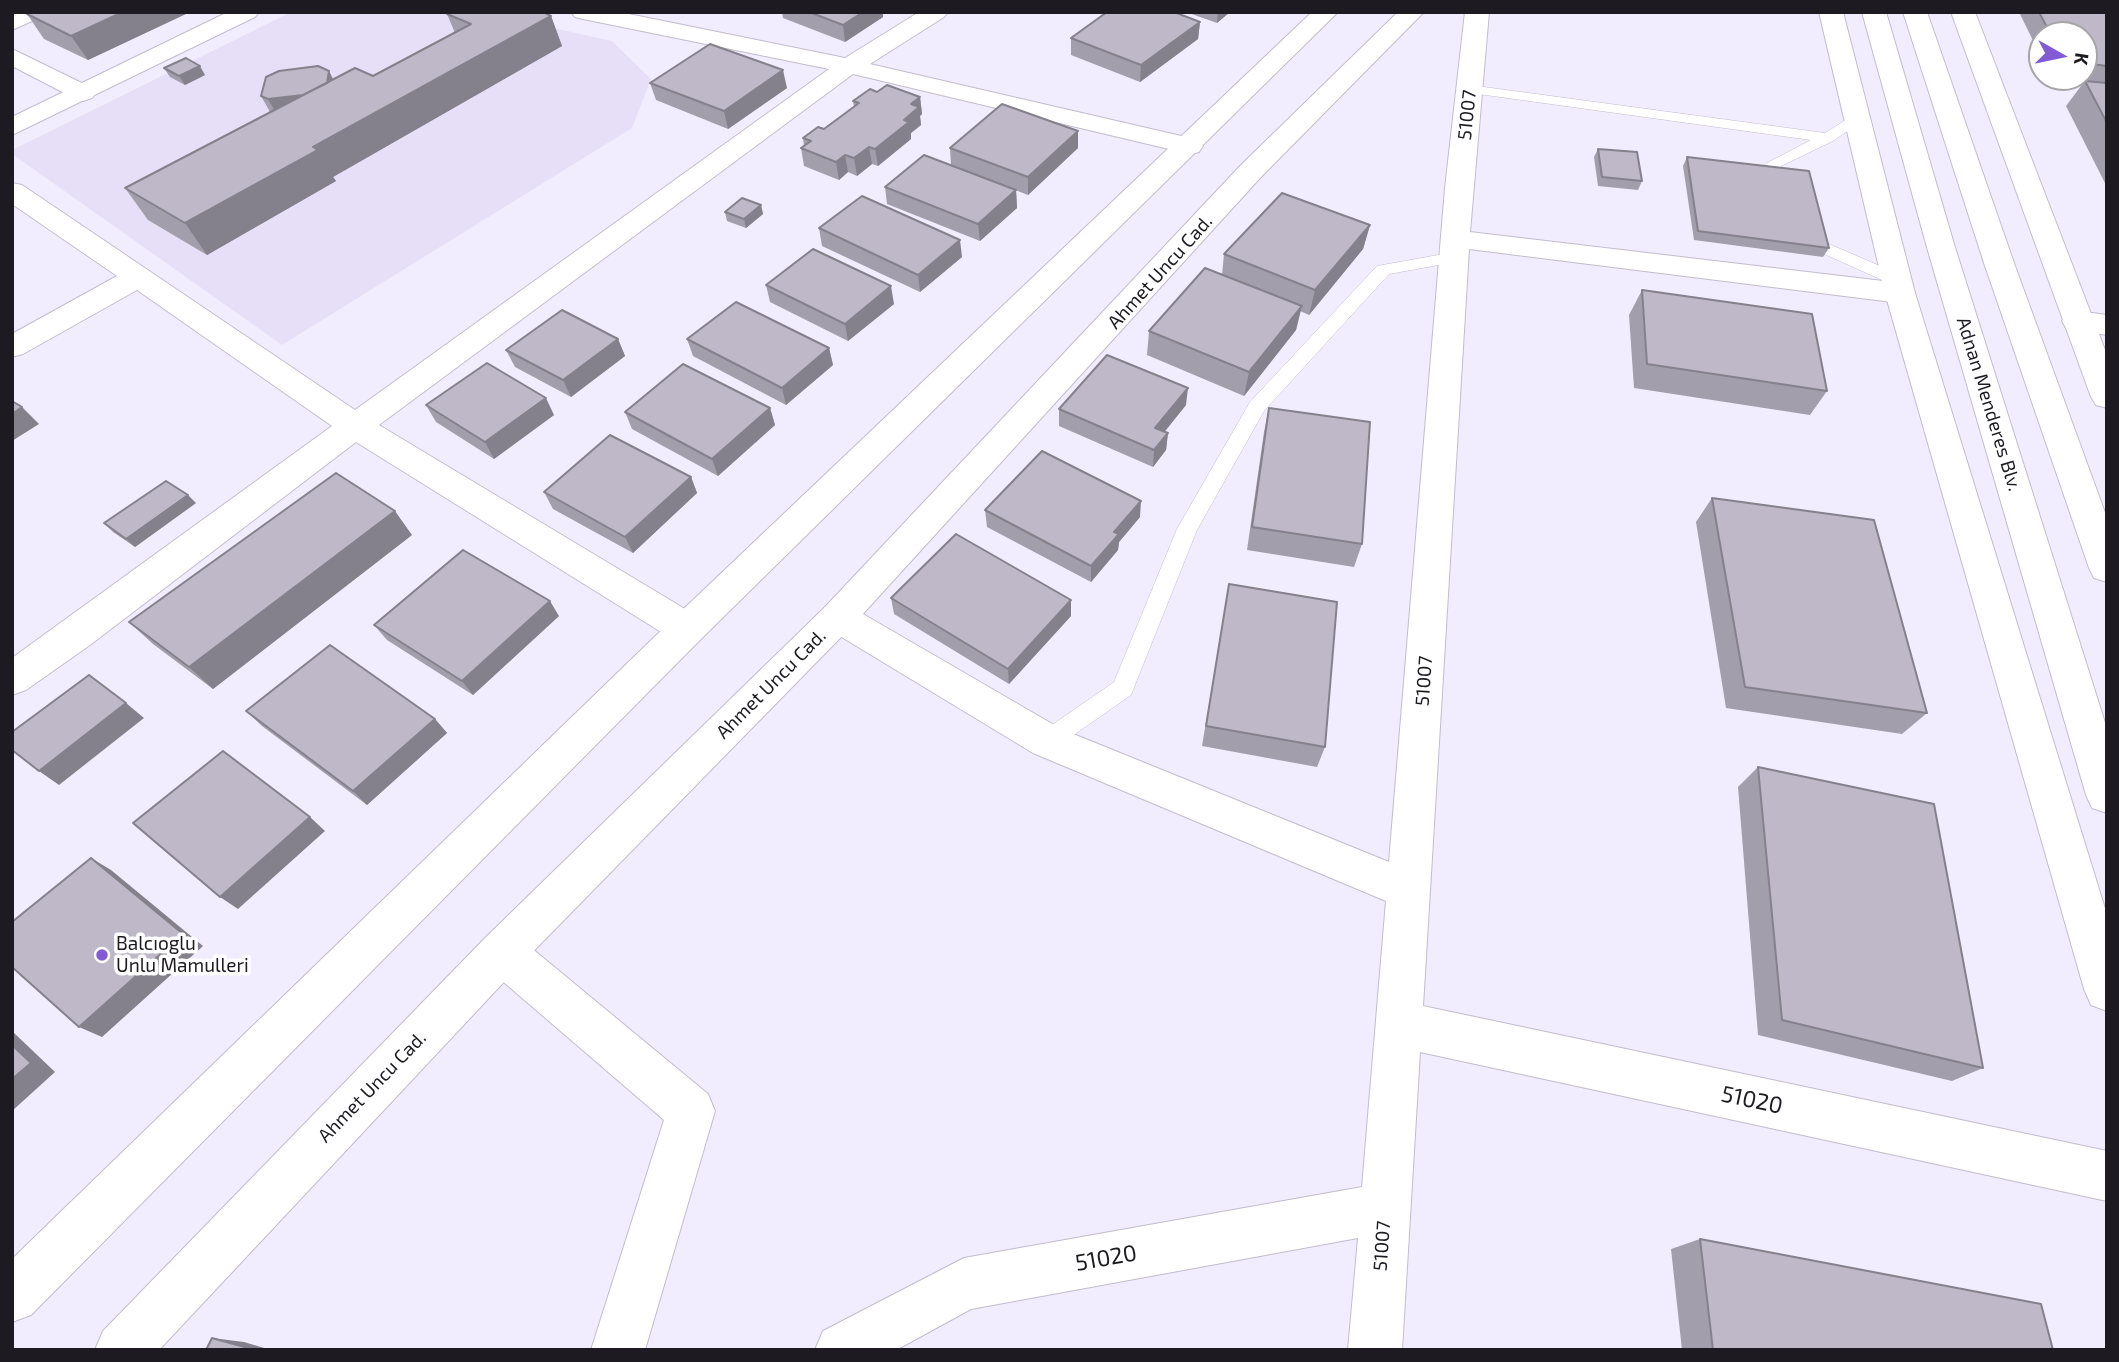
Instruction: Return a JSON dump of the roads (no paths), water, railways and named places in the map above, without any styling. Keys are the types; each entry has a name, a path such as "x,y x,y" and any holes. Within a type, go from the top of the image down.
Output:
{"main road":[{"path":"12,23 33,12"},
{"path":"12,127 247,12"},
{"path":"583,12 849,66 1190,146"},
{"path":"12,679 77,634 355,426 849,66 936,12"},
{"path":"12,1296 687,629 1326,12"},
{"name":"Ahmet Uncu Cad.","path":"122,1350 502,952 838,617 1251,171 1412,12"},
{"name":"51007","path":"1375,1350 1455,248 1477,12"},
{"path":"1832,12 1898,287 2107,989"},
{"name":"Adnan Menderes Blv.","path":"1874,12 1940,244 2107,795"},
{"path":"1915,12 1999,264 2107,568"},
{"path":"1963,12 2092,323 2107,397"},
{"path":"12,56 83,93"},
{"path":"12,191 355,426 687,629"},
{"path":"1455,248 1898,287"},
{"path":"12,347 138,277"},
{"path":"838,617 1047,741 1408,890"},
{"path":"502,952 691,1111 618,1350"},
{"name":"51020","path":"1398,1024 2107,1176"},
{"name":"51020","path":"842,1350 964,1284 1385,1208"}],"lane":[{"path":"1469,89 1828,138"},
{"path":"1857,119 1828,138 1773,163 1785,224 1898,287"},
{"path":"1047,741 1123,688 1187,529 1257,407 1383,270 1455,248"}],"place":[{"name":"Balcıoglu Unlu Mamulleri","path":"102,955"}]}
